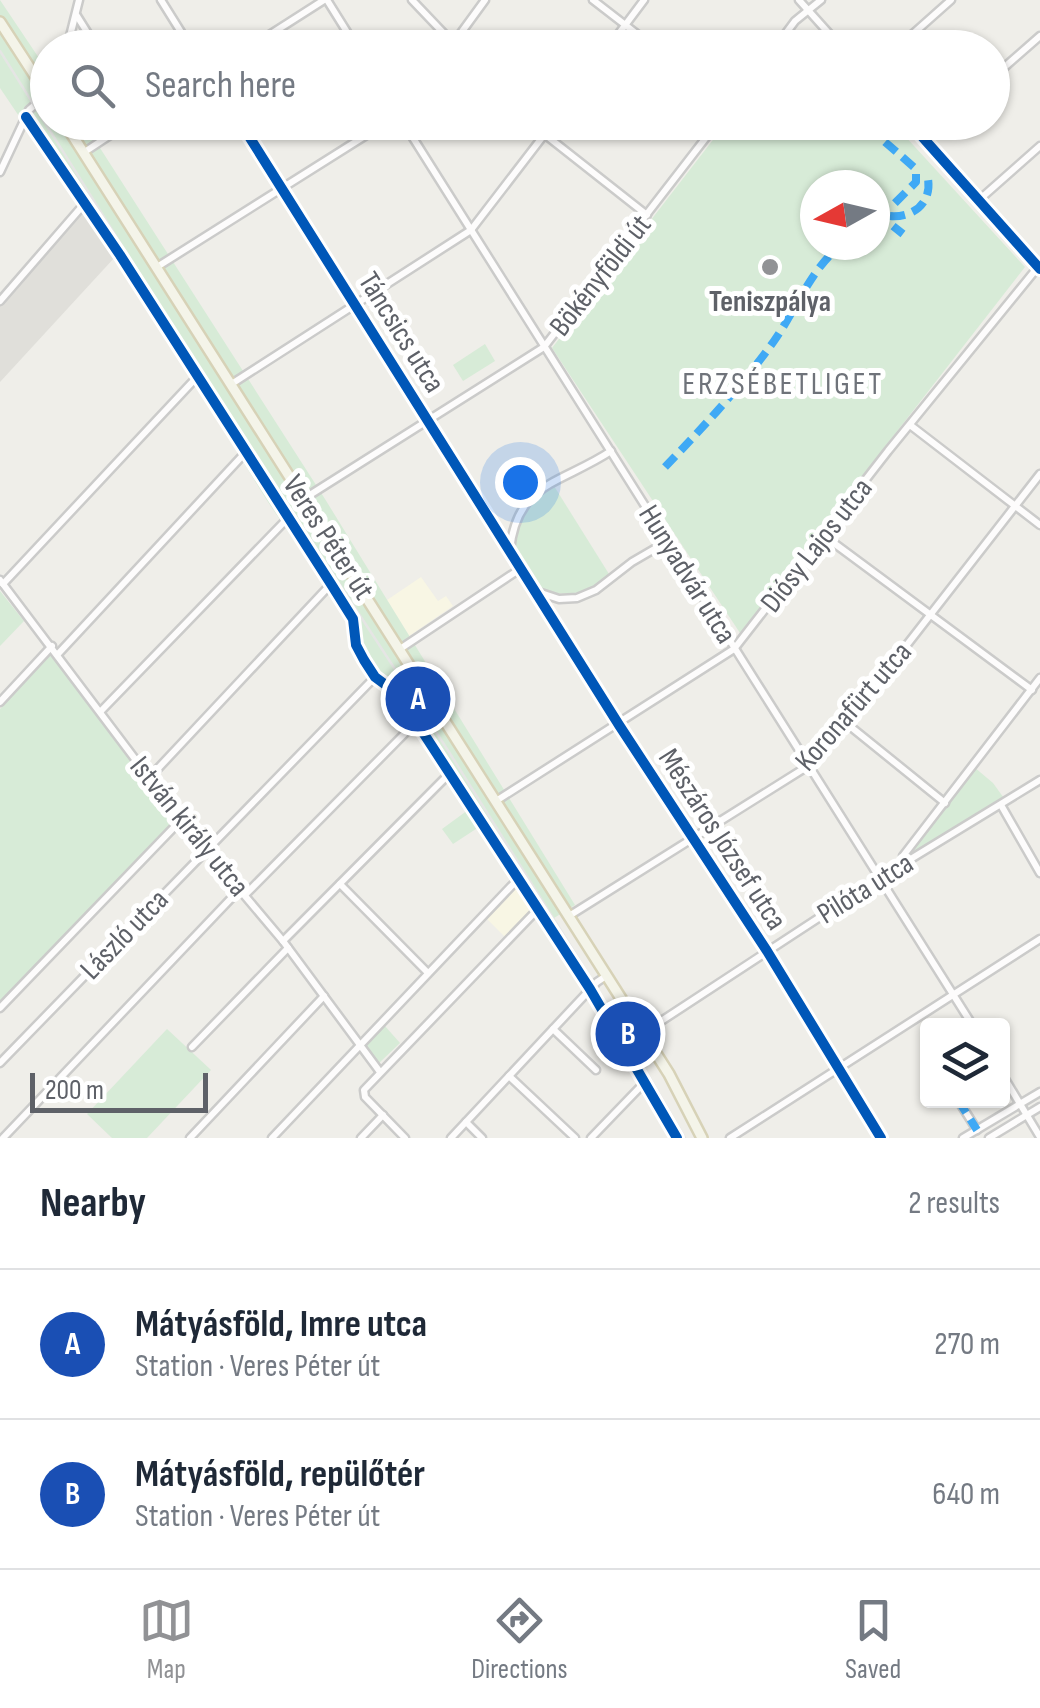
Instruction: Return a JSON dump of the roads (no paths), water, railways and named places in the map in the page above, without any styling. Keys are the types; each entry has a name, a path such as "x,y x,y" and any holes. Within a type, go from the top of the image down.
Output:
{"main road":[{"path":"0,22 30,69"},
{"name":"Veres Péter út","path":"75,140 643,1032 702,1138"}],"street":[{"path":"72,30 79,0"},
{"path":"161,0 180,30"},
{"path":"278,30 325,0 344,30"},
{"path":"412,0 439,30"},
{"path":"463,30 485,0"},
{"path":"593,0 632,30"},
{"path":"621,30 644,0"},
{"path":"799,0 826,30"},
{"path":"789,30 821,0"},
{"path":"917,30 951,0"},
{"path":"76,15 86,30"},
{"path":"1010,62 1040,36"},
{"path":"0,172 30,109"},
{"name":"Veres Péter út","path":"26,116 30,122"},
{"name":"Veres Péter út","path":"42,140 353,619 356,645 374,677 398,694 539,908 646,1081 676,1138"},
{"path":"83,153 103,140"},
{"name":"Táncsics utca","path":"252,140 520,569"},
{"path":"156,268 359,140"},
{"name":"Hunyadvár utca","path":"414,140 968,1018"},
{"path":"230,384 471,230 541,140"},
{"path":"551,140 647,215"},
{"name":"Bökényföldi út","path":"305,498 426,418 544,347 704,140"},
{"path":"926,140 1037,265"},
{"path":"979,200 1040,146"},
{"path":"0,302 85,203"},
{"name":"Diósy Lajos utca","path":"496,801 734,649 1037,265 1040,254"},
{"path":"2,582 197,376"},
{"path":"910,425 1040,525"},
{"path":"510,550 512,526 531,495 611,451"},
{"path":"58,654 245,453"},
{"name":"Koronafürt utca","path":"568,917 808,766 846,723 1040,474"},
{"path":"101,712 287,519"},
{"path":"824,535 1032,690"},
{"path":"534,591 558,599 577,598 596,590 668,541"},
{"path":"400,649 520,569"},
{"name":"Mészáros József utca","path":"520,569 694,837 880,1138"},
{"name":"István király utca","path":"2,582 181,820 286,944 380,1072"},
{"path":"150,777 331,584"},
{"path":"0,702 52,646"},
{"name":"László utca","path":"0,1064 374,677"},
{"path":"903,864 902,856 1040,678"},
{"path":"3,1138 242,892 416,722"},
{"path":"846,723 946,803"},
{"path":"192,1047 340,884 450,773"},
{"name":"Pilóta utca","path":"643,1032 878,879 1040,780"},
{"path":"1002,805 1040,872"},
{"path":"0,1008 181,820"},
{"path":"272,1138 519,878"},
{"path":"340,884 428,973"},
{"path":"405,1138 364,1098 364,1090 539,908"},
{"path":"730,1138 1040,939"},
{"path":"451,1138 606,976"},
{"path":"190,1138 324,996"},
{"path":"553,1029 596,1070"},
{"path":"509,1076 575,1138"},
{"path":"591,1138 646,1081"},
{"path":"1010,1087 1040,1137"},
{"path":"963,1138 1040,1092"},
{"path":"988,1138 1040,1107"},
{"path":"963,1108 977,1130"},
{"path":"361,1138 382,1115"},
{"path":"466,1122 482,1138"}],"tram line":[{"path":"0,51 30,99"},
{"path":"56,140 198,367 449,752 607,1004 685,1138"}],"place":[{"name":"Teniszpálya","path":"770,267"},
{"name":"Mátyásföld, Imre utca","path":"418,699"},
{"name":"Mátyásföld, repülőtér","path":"628,1034"}],"district":[{"name":"ERZSÉBETLIGET","path":"783,383"}]}
